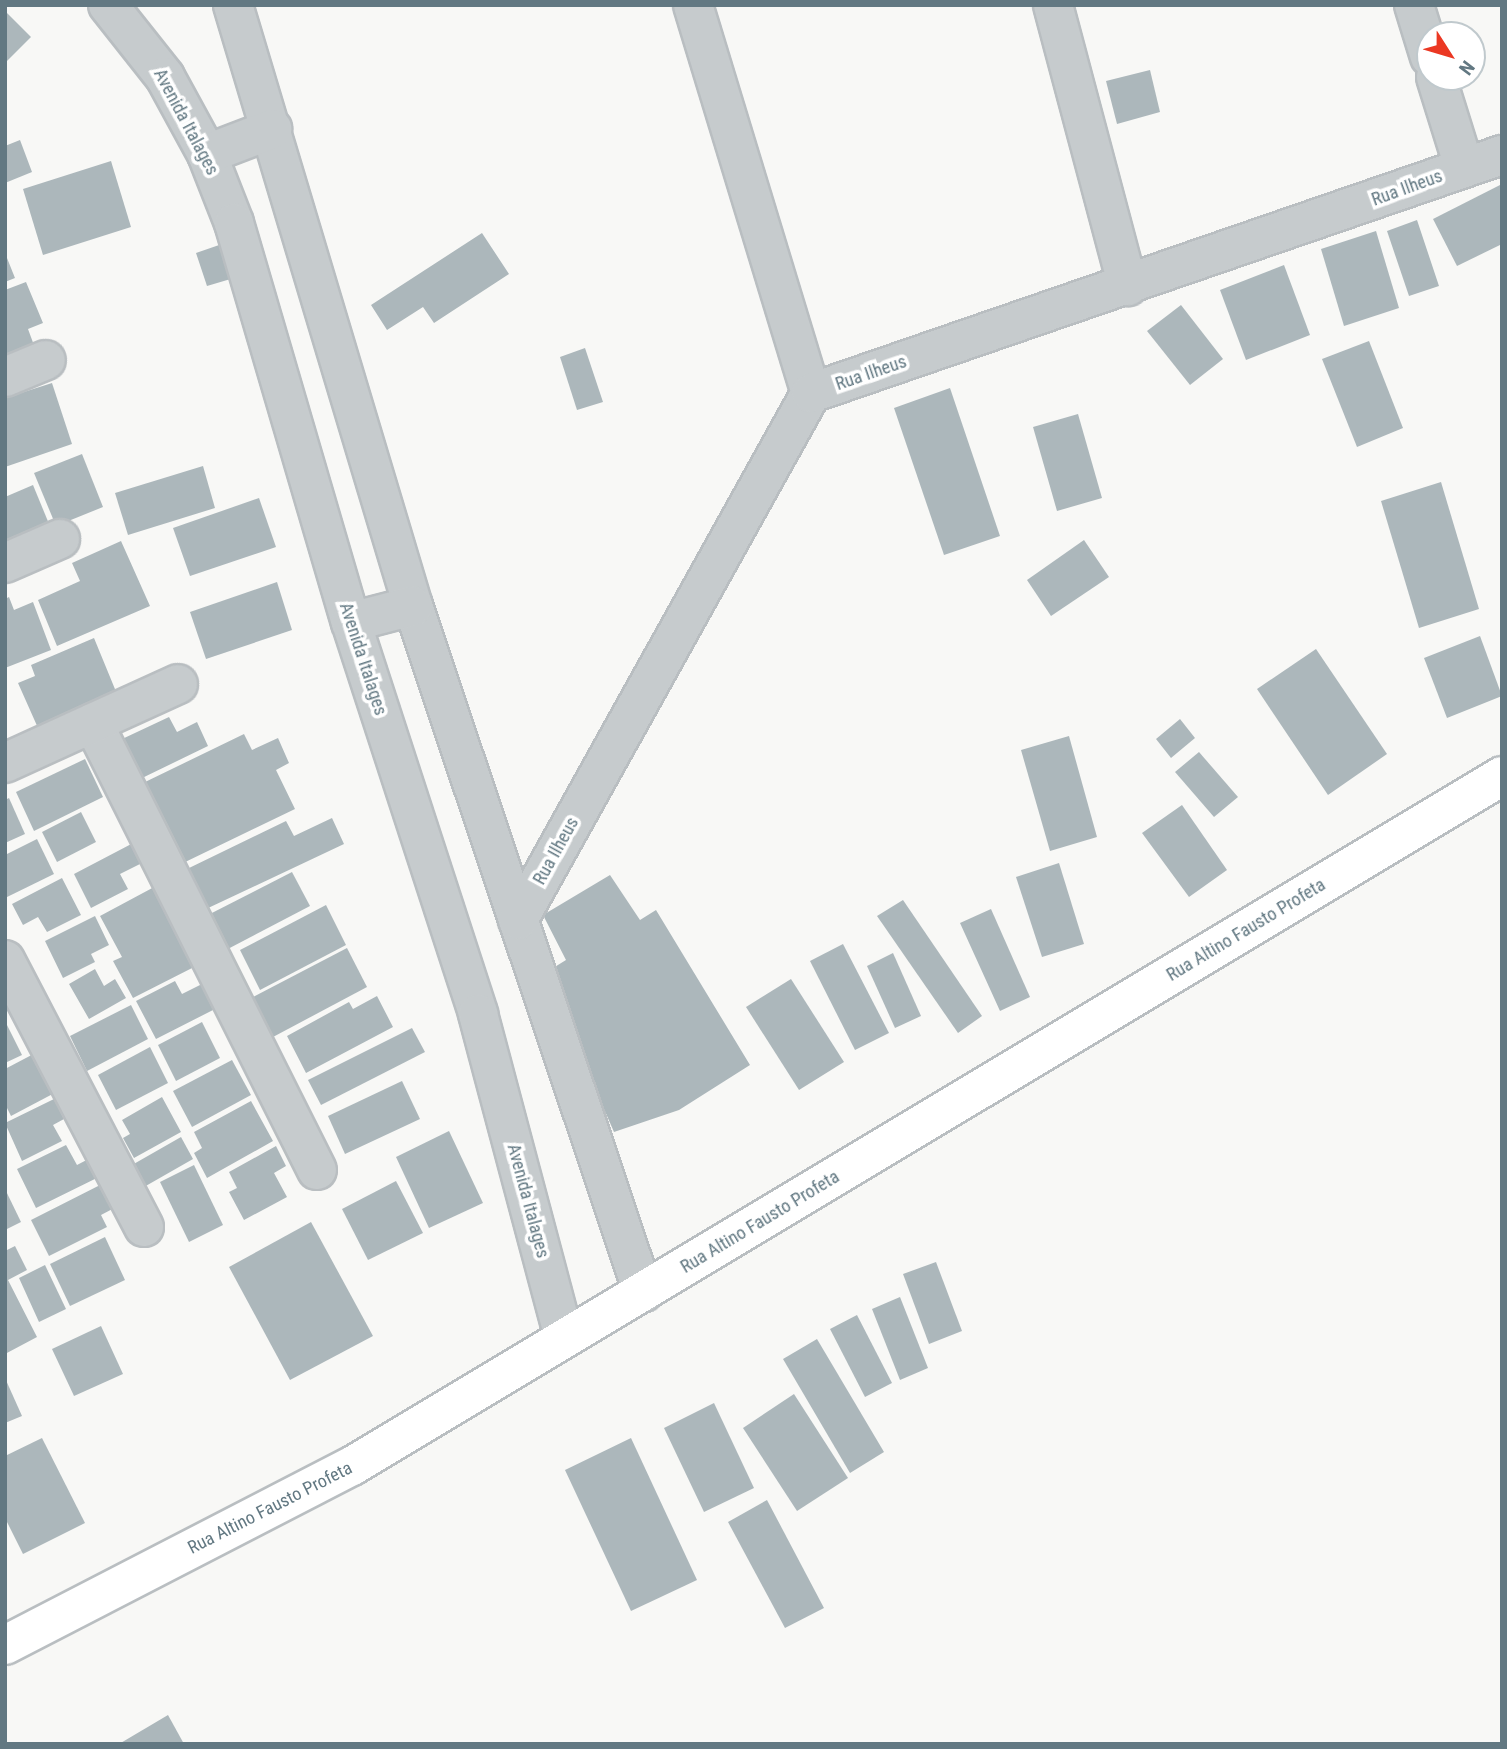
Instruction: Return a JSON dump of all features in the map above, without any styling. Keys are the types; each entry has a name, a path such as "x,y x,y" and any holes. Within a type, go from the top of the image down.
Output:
{"main road":[{"name":"Rua Altino Fausto Profeta","path":"5,1645 352,1466 1502,776"}],"street":[{"name":"Avenida Italages","path":"108,5 165,77 207,154 234,223 351,622 478,1014 564,1338"},
{"path":"233,5 413,606 642,1292"},
{"path":"693,5 811,393"},
{"path":"1054,5 1128,286"},
{"path":"1440,91 1464,167"},
{"path":"207,154 272,129"},
{"name":"Rua Ilheus","path":"518,920 811,393 1502,155"},
{"path":"5,377 46,360"},
{"path":"5,563 60,539"},
{"path":"351,622 413,606"},
{"path":"5,763 178,684"},
{"path":"93,723 317,1170"},
{"path":"5,960 145,1227"}],"building":[{"path":"5,11 31,37 5,63"},
{"path":"1150,70 1160,112 1117,124 1106,81"},
{"path":"20,140 32,172 5,183 5,146"},
{"path":"111,161 131,227 43,255 23,189"},
{"path":"1502,184 1502,244 1457,266 1433,219"},
{"path":"1417,220 1439,286 1409,296 1387,231"},
{"path":"1376,231 1399,308 1344,326 1321,249"},
{"path":"482,233 509,274 434,323 423,307 387,330 371,305"},
{"path":"222,244 234,278 207,286 196,253"},
{"path":"5,253 15,278 5,282"},
{"path":"1284,265 1310,335 1246,360 1220,290"},
{"path":"26,282 43,323 28,329 35,348 5,360 5,290"},
{"path":"1181,305 1223,359 1190,385 1147,331"},
{"path":"1369,341 1403,428 1357,447 1322,359"},
{"path":"585,348 603,402 577,410 560,357"},
{"path":"52,383 72,444 5,467 5,398"},
{"path":"950,388 1000,536 944,555 894,408"},
{"path":"1078,414 1102,498 1057,511 1033,427"},
{"path":"82,454 103,507 56,526 34,473"},
{"path":"203,466 215,508 128,535 115,493"},
{"path":"1441,482 1479,609 1419,628 1381,501"},
{"path":"33,485 54,536 13,553 5,534 5,497"},
{"path":"259,498 276,547 190,576 173,528"},
{"path":"1084,540 1109,577 1051,616 1027,580"},
{"path":"121,541 150,606 57,646 38,600 80,581 72,563"},
{"path":"277,582 292,630 206,659 190,612"},
{"path":"9,597 14,610 33,602 51,650 5,668 5,599"},
{"path":"1480,636 1502,696 1447,718 1424,658"},
{"path":"94,638 117,694 38,728 18,683 35,676 31,665"},
{"path":"1316,649 1387,754 1328,795 1257,689"},
{"path":"169,717 177,732 197,722 208,746 138,780 120,740"},
{"path":"1180,719 1195,738 1171,758 1156,739"},
{"path":"244,734 252,750 278,738 289,763 276,770 295,809 179,865 141,784"},
{"path":"1069,736 1097,837 1050,851 1021,750"},
{"path":"1199,752 1238,797 1214,817 1175,772"},
{"path":"85,759 103,797 34,831 16,792"},
{"path":"9,798 25,834 5,843 5,800"},
{"path":"1182,805 1227,870 1189,897 1142,833"},
{"path":"81,812 96,842 57,862 42,832"},
{"path":"332,818 344,844 206,909 187,869 286,821 294,836"},
{"path":"37,839 54,874 5,898 5,855"},
{"path":"137,841 146,861 120,874 128,889 91,908 74,874"},
{"path":"1059,863 1084,944 1042,957 1016,877"},
{"path":"292,872 310,906 224,951 206,916"},
{"path":"610,875 640,920 656,910 750,1065 679,1110 614,1132 545,973 566,960 543,915"},
{"path":"62,878 81,915 47,932 38,917 23,925 12,904"},
{"path":"156,886 198,965 133,998 113,961 122,957 100,916"},
{"path":"903,900 982,1016 958,1033 877,916"},
{"path":"326,905 346,945 260,990 240,950"},
{"path":"991,909 1030,997 1000,1011 960,923"},
{"path":"95,916 109,945 91,954 95,962 63,978 45,941"},
{"path":"843,944 889,1033 855,1050 810,961"},
{"path":"347,948 367,987 273,1037 253,997"},
{"path":"893,953 921,1016 895,1028 867,966"},
{"path":"95,969 104,986 115,979 126,998 89,1019 69,984"},
{"path":"791,979 844,1062 799,1090 746,1007"},
{"path":"175,981 182,994 202,984 215,1009 156,1039 136,1001"},
{"path":"377,996 393,1027 306,1073 287,1036 349,1002 353,1009"},
{"path":"131,1005 148,1039 87,1071 70,1036"},
{"path":"5,1021 22,1055 5,1063"},
{"path":"202,1022 220,1058 176,1081 158,1045"},
{"path":"412,1028 425,1052 321,1105 308,1080"},
{"path":"150,1047 168,1083 116,1110 98,1075"},
{"path":"43,1049 64,1088 11,1116 5,1104 5,1069"},
{"path":"232,1060 251,1095 192,1127 173,1091"},
{"path":"402,1081 420,1119 345,1154 328,1116"},
{"path":"162,1097 181,1132 134,1158 123,1138 130,1134 122,1120"},
{"path":"54,1099 64,1119 53,1125 62,1141 22,1161 5,1123"},
{"path":"251,1101 273,1141 207,1178 194,1153 202,1148 194,1132"},
{"path":"449,1131 483,1203 429,1228 396,1157"},
{"path":"181,1137 193,1159 144,1187 132,1165"},
{"path":"66,1145 77,1165 98,1154 107,1173 36,1208 17,1169"},
{"path":"276,1146 286,1166 274,1173 287,1197 244,1220 229,1192 237,1188 229,1172"},
{"path":"194,1165 223,1225 189,1242 160,1182"},
{"path":"108,1181 120,1205 101,1215 107,1227 49,1256 31,1220"},
{"path":"396,1181 423,1233 368,1260 342,1209"},
{"path":"5,1189 21,1222 5,1230"},
{"path":"311,1222 373,1336 290,1380 229,1267"},
{"path":"105,1237 125,1280 70,1306 50,1264"},
{"path":"15,1246 27,1270 8,1280 37,1337 5,1354 5,1251"},
{"path":"936,1262 962,1331 929,1344 903,1274"},
{"path":"45,1265 66,1309 39,1322 19,1278"},
{"path":"900,1297 928,1368 900,1380 872,1309"},
{"path":"857,1315 892,1383 865,1397 830,1329"},
{"path":"101,1326 123,1374 74,1396 52,1349"},
{"path":"817,1339 884,1452 850,1473 783,1359"},
{"path":"5,1378 22,1416 5,1423"},
{"path":"794,1394 848,1478 797,1511 743,1428"},
{"path":"714,1403 754,1488 704,1512 664,1428"},
{"path":"42,1438 85,1523 23,1554 5,1518 5,1456"},
{"path":"631,1438 697,1580 631,1611 565,1470"},
{"path":"767,1500 824,1608 785,1628 728,1522"},
{"path":"168,1715 184,1744 119,1744"}]}
